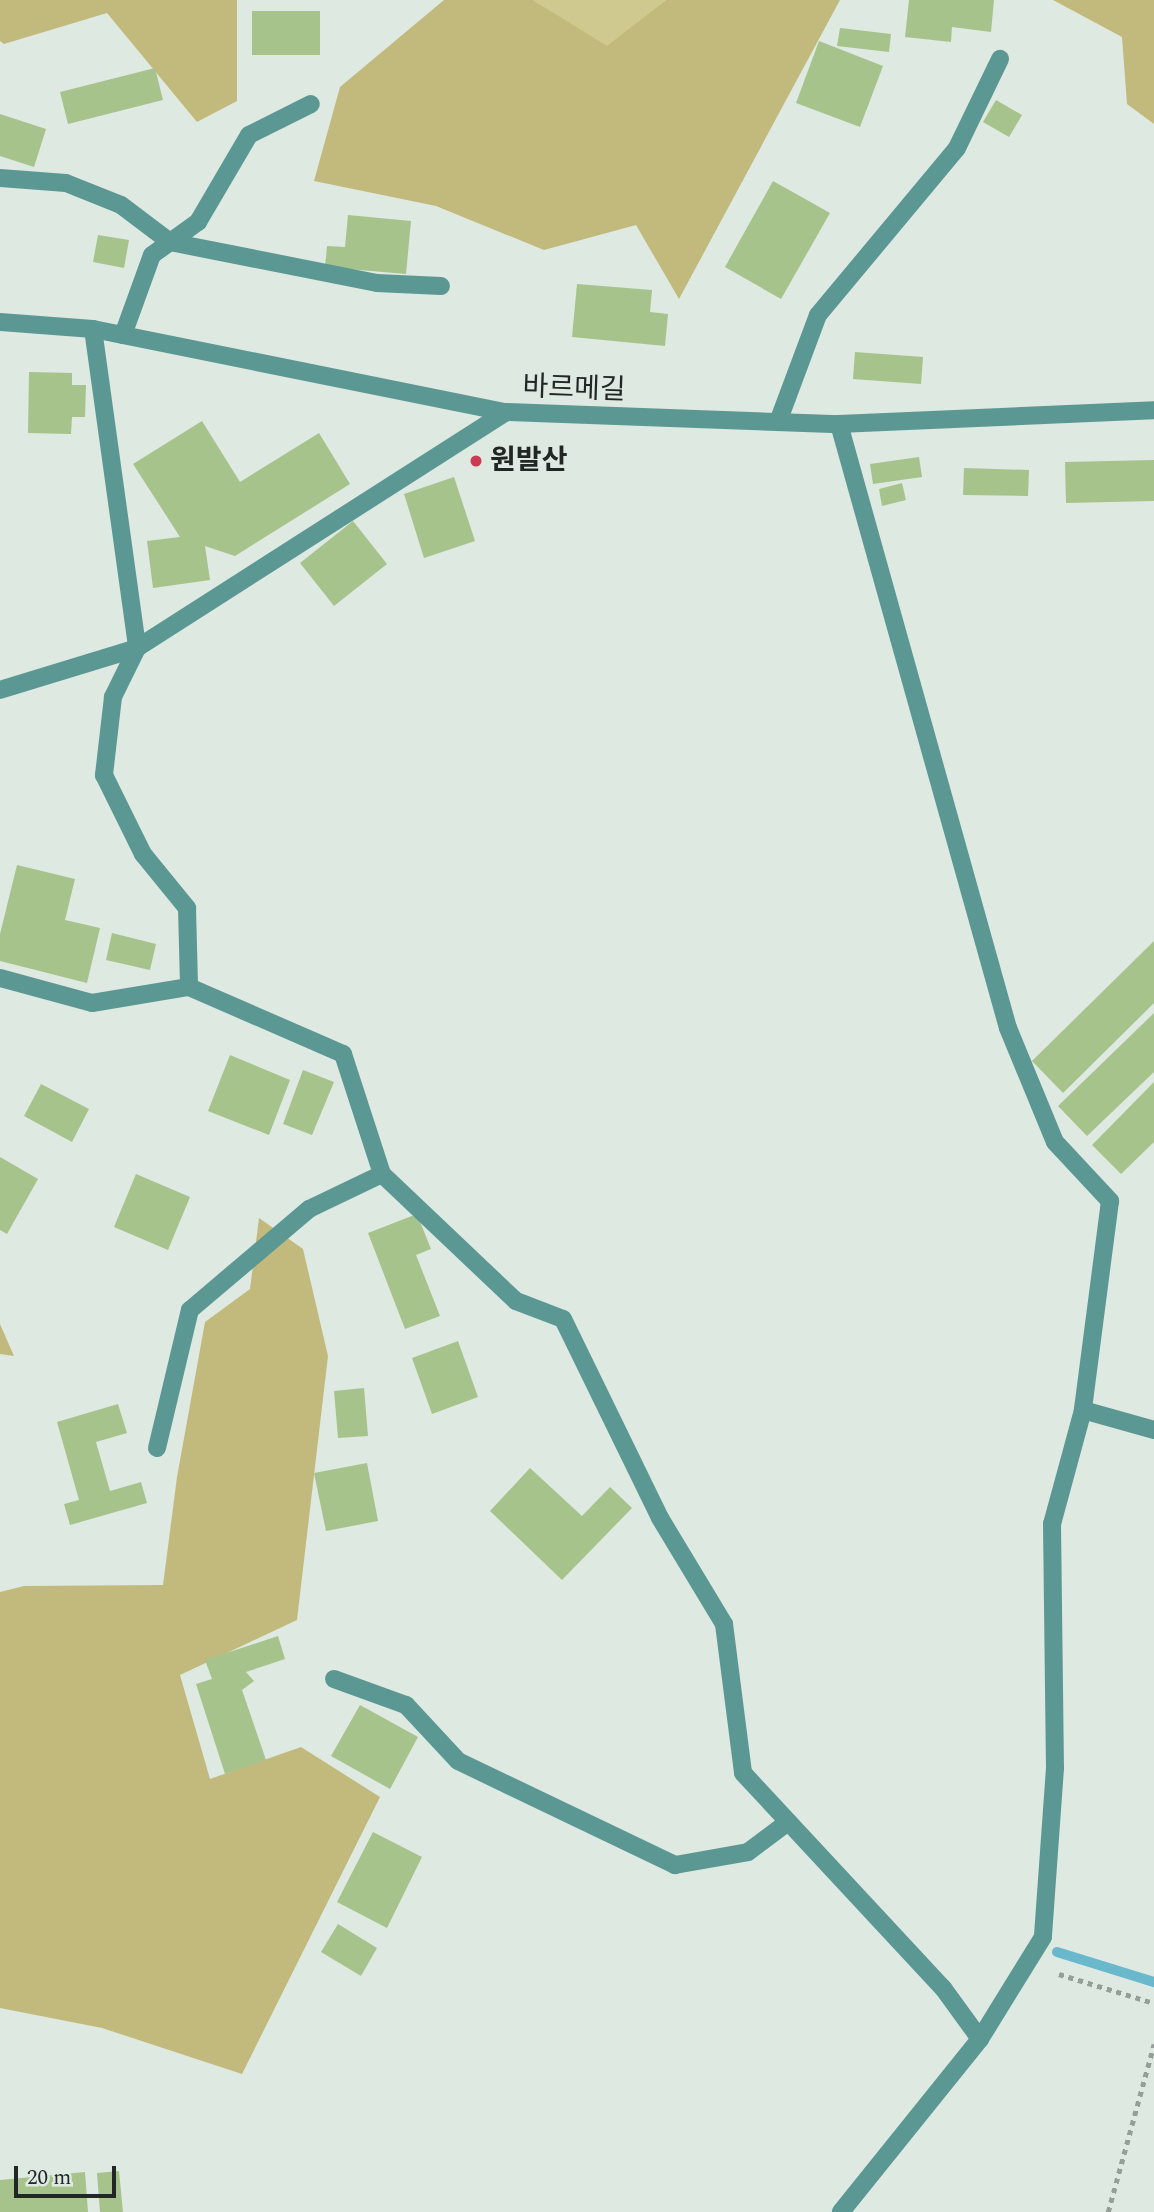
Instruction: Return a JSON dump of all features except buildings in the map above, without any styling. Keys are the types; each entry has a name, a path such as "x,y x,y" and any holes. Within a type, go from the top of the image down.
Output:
{"street":[{"path":"778,422 818,315 957,148 1000,59"},
{"path":"123,335 152,255 198,222 249,135 311,104"},
{"path":"0,178 66,183 121,205 170,242 377,283 441,286"},
{"name":"바르메길","path":"0,322 93,329 506,412 839,424 1154,410"},
{"path":"93,329 137,648 113,698 104,775 143,854 187,908 189,987"},
{"path":"0,690 137,648 506,412"},
{"path":"839,424 1008,1028 1055,1142 1110,1201 1083,1410 1052,1524 1055,1768 1043,1937 980,2039 841,2212"},
{"path":"0,978 92,1003 189,987 343,1054 383,1174 516,1301 563,1319 660,1517 724,1624 743,1773 943,1988 980,2039"},
{"path":"157,1448 190,1310 309,1209 383,1174"},
{"path":"1083,1410 1154,1430"},
{"path":"334,1679 407,1705 458,1761 675,1865 748,1852 788,1822"}],"path":[{"path":"1059,1973 1154,2003"},
{"path":"1108,2212 1154,2043"}],"shaded area":[{"path":"0,0 237,0 237,101 197,122 107,13 4,44 0,41"},
{"path":"444,0 533,0 607,46 666,0 840,0 679,299 636,225 544,250 436,206 314,181 340,87"},
{"path":"533,0 666,0 607,47"},
{"path":"1053,0 1154,0 1154,124 1127,104 1122,37"},
{"path":"259,1218 303,1249 328,1356 297,1620 180,1675 210,1779 301,1747 380,1797 242,2074 102,2028 0,2008 0,1592 24,1586 163,1585 177,1477 205,1322 250,1289"},
{"path":"0,1324 14,1356 0,1354"}],"waterway":[{"path":"1057,1952 1154,1982"}],"place":[{"name":"원발산","path":"476,461"}]}
